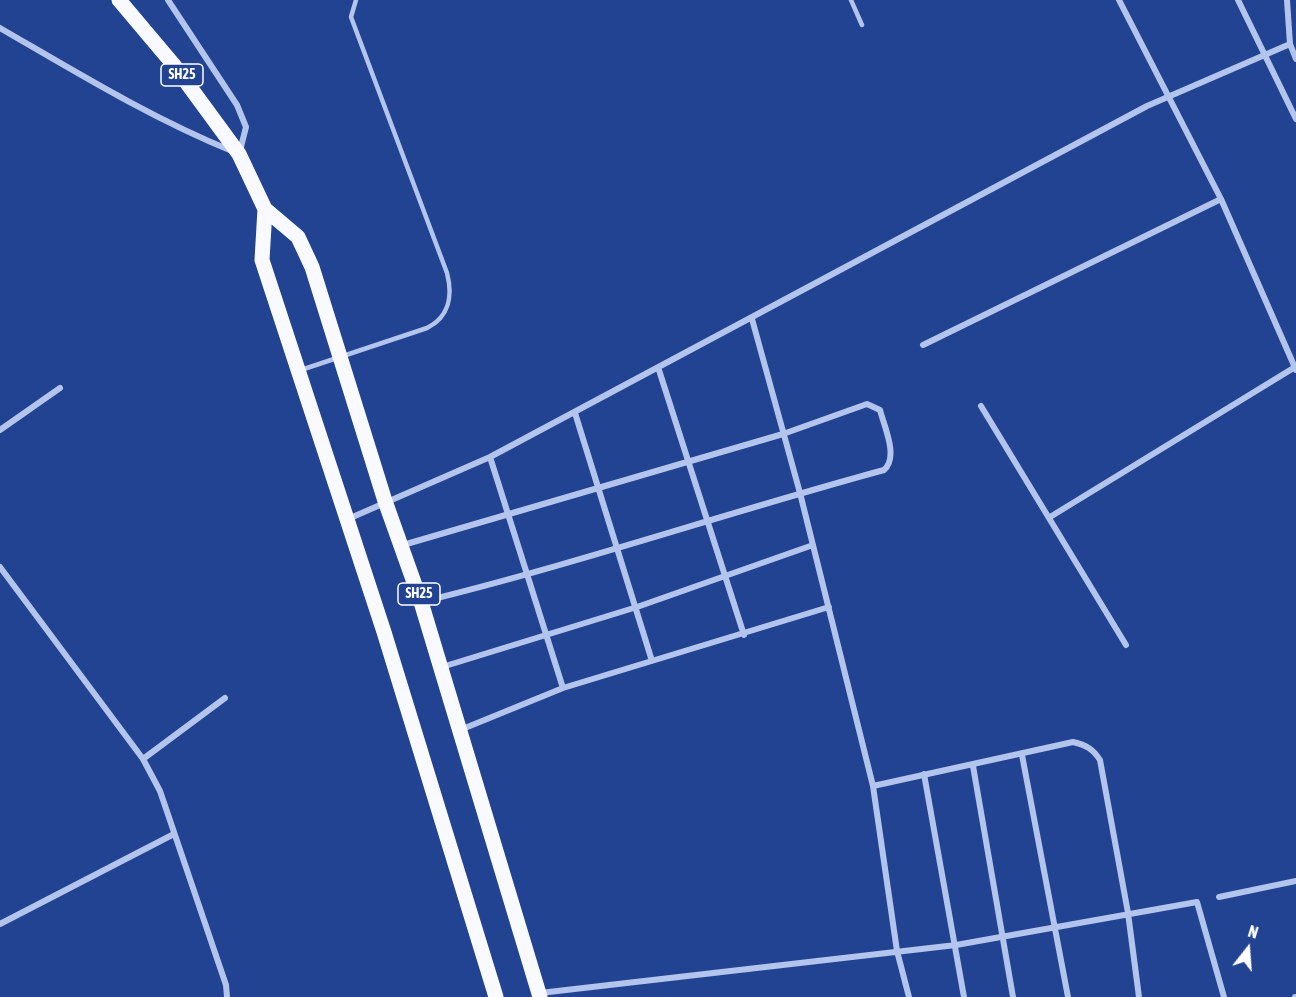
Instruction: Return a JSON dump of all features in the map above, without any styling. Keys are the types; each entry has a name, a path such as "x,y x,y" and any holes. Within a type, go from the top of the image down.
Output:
{"main road":[{"name":"SH25","path":"119,0 173,64 239,154 265,209 298,237 312,267 385,501 403,545 421,602 540,995"},
{"name":"SH25","path":"265,209 262,260 347,519 496,997"}],"street":[{"path":"0,28 129,103 193,135 239,154 246,127 237,105 168,0"},
{"path":"1050,517 1295,368 1221,200 1119,0"},
{"path":"1238,0 1296,119"},
{"path":"1287,0 1290,44 1296,59"},
{"path":"347,519 490,457 1168,97 1290,44"},
{"path":"923,345 1221,200"},
{"path":"752,318 800,493 873,786 897,951 909,997"},
{"path":"658,368 744,634"},
{"path":"0,430 60,388"},
{"path":"403,545 783,434 867,404 880,410 891,456 884,470 800,493 528,576 421,602"},
{"path":"981,406 1126,645"},
{"path":"575,413 652,661"},
{"path":"490,457 563,687"},
{"path":"441,668 637,607 813,545"},
{"path":"0,567 143,759 160,791 226,985 227,997"},
{"path":"460,730 563,687 829,607"},
{"path":"143,759 225,698"},
{"path":"873,786 973,766 1073,742 1085,745 1100,760 1128,913 1139,997"},
{"path":"1022,755 1068,997"},
{"path":"973,766 1013,997"},
{"path":"924,774 964,997"},
{"path":"0,924 174,834"},
{"path":"1220,897 1296,881"},
{"path":"540,995 956,945 1197,902 1224,997"}],"lane":[{"path":"299,371 342,358 437,323 446,312 451,288 351,17 356,0"},
{"path":"851,0 862,25"}]}
